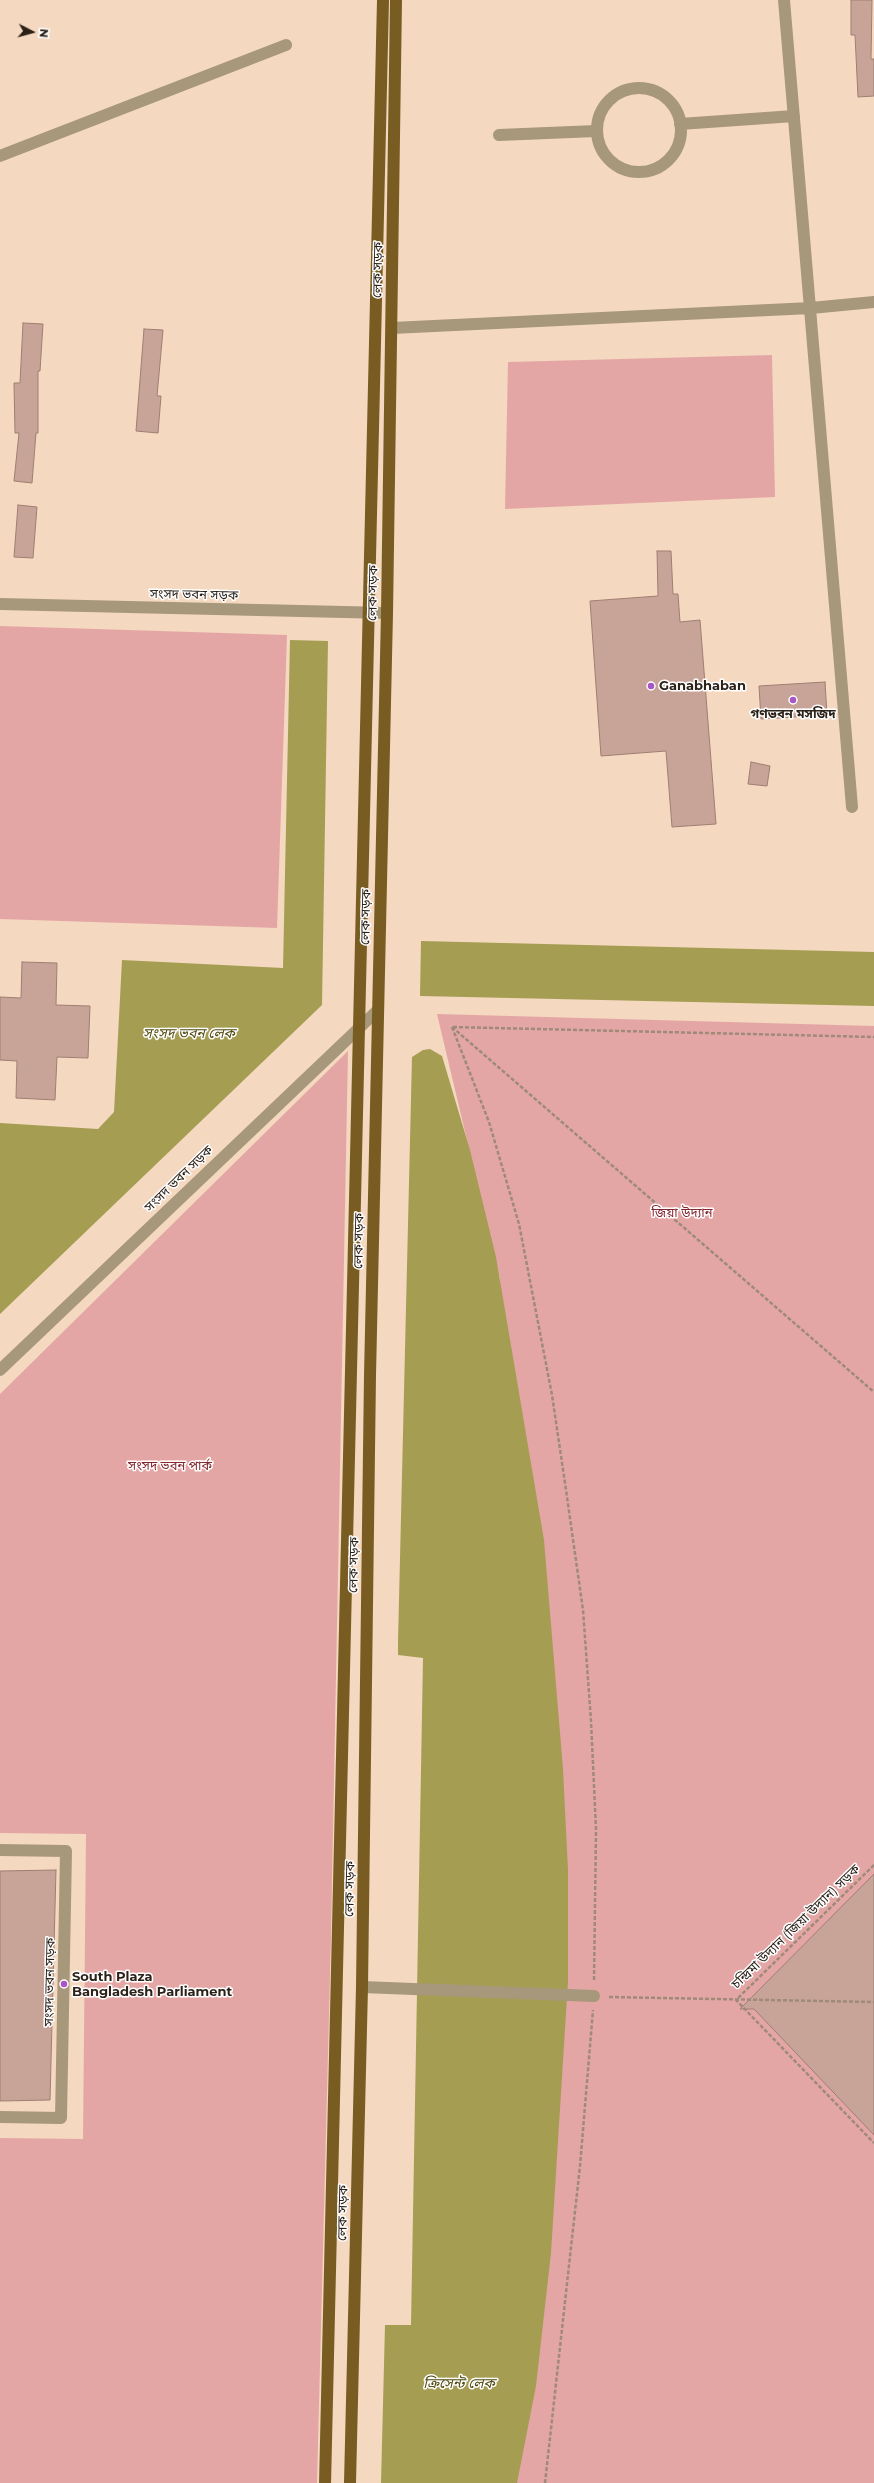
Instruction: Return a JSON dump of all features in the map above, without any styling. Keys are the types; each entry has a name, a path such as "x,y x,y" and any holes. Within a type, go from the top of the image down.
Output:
{"main road":[{"path":"325,2483 383,0"},
{"name":"লেক সড়ক","path":"350,2483 362,1987 378,1010 392,328 396,0"}],"lane":[{"path":"784,0 852,807"},
{"path":"0,156 286,45"},
{"path":"643,88 657,92 669,100 676,111 680,124 680,138 676,151 667,161 656,169 643,172 629,171 617,166 606,157 599,145 596,131 599,117 605,104 616,94 629,89 643,88"},
{"path":"680,124 794,116"},
{"path":"499,135 596,131"},
{"path":"392,328 811,308 874,302"},
{"name":"সংসদ ভবন সড়ক","path":"0,604 387,613"},
{"name":"সংসদ ভবন সড়ক","path":"0,1370 378,1010"},
{"name":"সংসদ ভবন সড়ক","path":"0,1850 66,1851 61,2118 0,2117"},
{"path":"362,1987 594,1996"}],"path":[{"path":"452,1027 874,1037"},
{"path":"452,1027 874,1392"},
{"path":"452,1027 489,1122 519,1224 552,1395 566,1490 583,1610 591,1721 596,1829 594,1996 572,2245 545,2483"},
{"name":"চন্দ্রিমা উদ্যান (জিয়া উদ্যান) সড়ক","path":"874,1864 736,2000 874,2143"},
{"path":"594,1996 874,2002"}],"green space":[{"path":"772,355 775,497 505,509 508,362"},
{"path":"0,626 287,635 277,928 0,919"},
{"name":"জিয়া উদ্যান","path":"437,1014 874,1026 874,2483 514,2483 500,1279"},
{"name":"সংসদ ভবন পার্ক","path":"348,1051 331,1937 317,2483 0,2483 0,2138 83,2139 86,1834 0,1833 0,1394"}],"water":[{"name":"সংসদ ভবন লেক","path":"290,640 328,641 322,1005 0,1314 0,1123 98,1129 114,1112 122,960 283,968"},
{"path":"421,941 874,952 874,1006 420,996"},
{"name":"ক্রিসেন্ট লেক","path":"430,1049 442,1056 470,1150 496,1257 544,1540 563,1769 568,1870 568,1981 551,2253 536,2386 517,2483 381,2483 385,2325 411,2325 423,1658 398,1655 398,1642 412,1057 423,1050"}],"building":[{"path":"851,0 872,0 871,59 874,59 874,96 858,97 855,35 851,35"},
{"path":"23,323 43,324 40,371 38,371 38,433 36,433 32,483 14,481 19,433 15,433 14,383 20,383"},
{"path":"144,329 163,330 157,396 161,396 158,433 136,431"},
{"path":"18,505 37,507 33,558 14,557"},
{"name":"Ganabhaban","path":"657,551 671,551 673,594 678,594 680,622 700,620 716,824 672,827 666,751 601,756 590,601 658,596"},
{"name":"গণভবন মসজিদ","path":"825,682 827,715 761,719 759,686"},
{"path":"751,762 770,766 767,786 748,784"},
{"path":"22,962 57,963 56,1005 90,1006 88,1058 57,1057 55,1100 16,1098 17,1061 0,1060 0,997 21,998"},
{"path":"56,1870 50,2100 0,2101 0,1871"},
{"path":"874,1874 874,2135 754,2009 740,2009"}],"place":[{"name":"Ganabhaban","path":"651,686"},
{"name":"গণভবন মসজিদ","path":"793,700"},
{"name":"South Plaza Bangladesh Parliament","path":"64,1984"}]}
